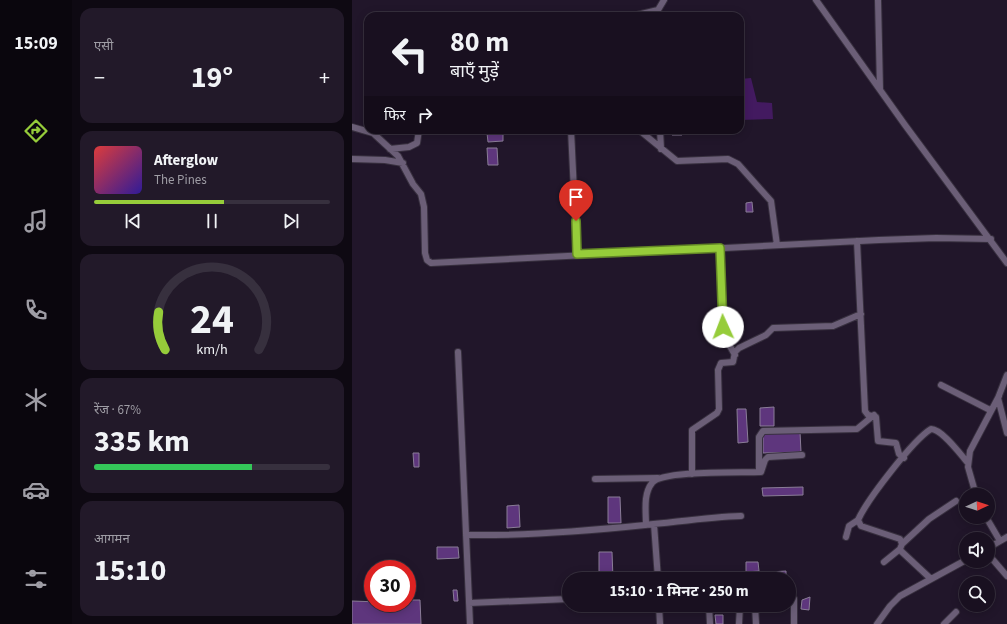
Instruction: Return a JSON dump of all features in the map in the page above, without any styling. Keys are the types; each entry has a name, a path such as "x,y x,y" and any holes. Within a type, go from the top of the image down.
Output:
{"street":[{"path":"656,12 664,0"},
{"path":"816,0 880,90 991,239 1007,264"},
{"path":"878,0 880,90"},
{"path":"352,127 364,130"},
{"path":"374,134 403,163 408,175 423,198 425,253 428,263 577,254 858,241 936,238 991,239"},
{"path":"390,149 410,147 418,143 419,134"},
{"path":"571,134 577,254"},
{"path":"644,134 680,162 728,159 738,164 771,201 777,245"},
{"path":"660,134 662,148"},
{"path":"352,159 385,160 403,163"},
{"path":"858,241 865,411 868,415 874,415"},
{"path":"720,248 723,334 735,355"},
{"path":"692,474 692,430 717,413 719,409 719,365 723,362 733,362 739,348 766,335 773,328 832,326 861,314"},
{"path":"458,352 470,624"},
{"path":"974,488 968,463 970,451 990,410 999,396 1007,375"},
{"path":"941,385 990,410"},
{"path":"999,396 999,407 1007,433"},
{"path":"874,415 876,419 878,441 896,443 899,454 904,458"},
{"path":"759,472 759,438 763,431 856,429 874,415"},
{"path":"846,537 850,525 858,520 874,492 929,431 934,429 941,434 968,463"},
{"path":"595,479 658,478 692,474 759,472 763,469 765,460 768,457 802,455"},
{"path":"646,525 646,497 652,483 658,478"},
{"path":"884,562 929,519 956,501"},
{"path":"466,535 588,530 694,519 742,516"},
{"path":"858,520 861,526 897,537 902,540 901,546"},
{"path":"654,524 657,572"},
{"path":"990,524 1000,541"},
{"path":"995,544 1007,537"},
{"path":"901,546 931,579"},
{"path":"995,562 1007,576"},
{"path":"877,624 895,600 959,564"},
{"path":"469,603 562,599"},
{"path":"659,612 660,624"},
{"path":"709,612 710,624"},
{"path":"739,624 740,612"},
{"path":"755,612 756,624"},
{"path":"794,612 794,624"},
{"path":"944,624 956,612"}],"shaded area":[{"path":"751,78 757,102 772,103 773,119 744,120 744,79"}],"building":[{"path":"487,134 503,134 503,141 488,142"},
{"path":"487,148 497,148 498,165 488,165"},
{"path":"752,202 753,212 746,212 746,203"},
{"path":"774,407 774,426 760,426 760,408"},
{"path":"737,409 746,409 748,442 738,443"},
{"path":"800,432 801,452 763,453 763,433"},
{"path":"413,453 419,453 419,467 414,467"},
{"path":"803,487 803,495 763,496 762,488"},
{"path":"608,497 620,497 621,523 608,523"},
{"path":"519,505 520,527 507,528 507,506"},
{"path":"437,547 458,547 459,558 437,559"},
{"path":"599,552 612,552 613,572 599,572"},
{"path":"746,562 758,562 759,571 746,572"},
{"path":"453,590 457,590 458,601 454,601"},
{"path":"810,597 809,610 801,609 802,600"},
{"path":"416,600 420,600 421,624 352,624 352,601 364,601 364,612 416,612"},
{"path":"715,615 723,615 723,624 716,624"}],"route":[{"path":"576,221 577,254 681,251 720,248 723,327"}]}
